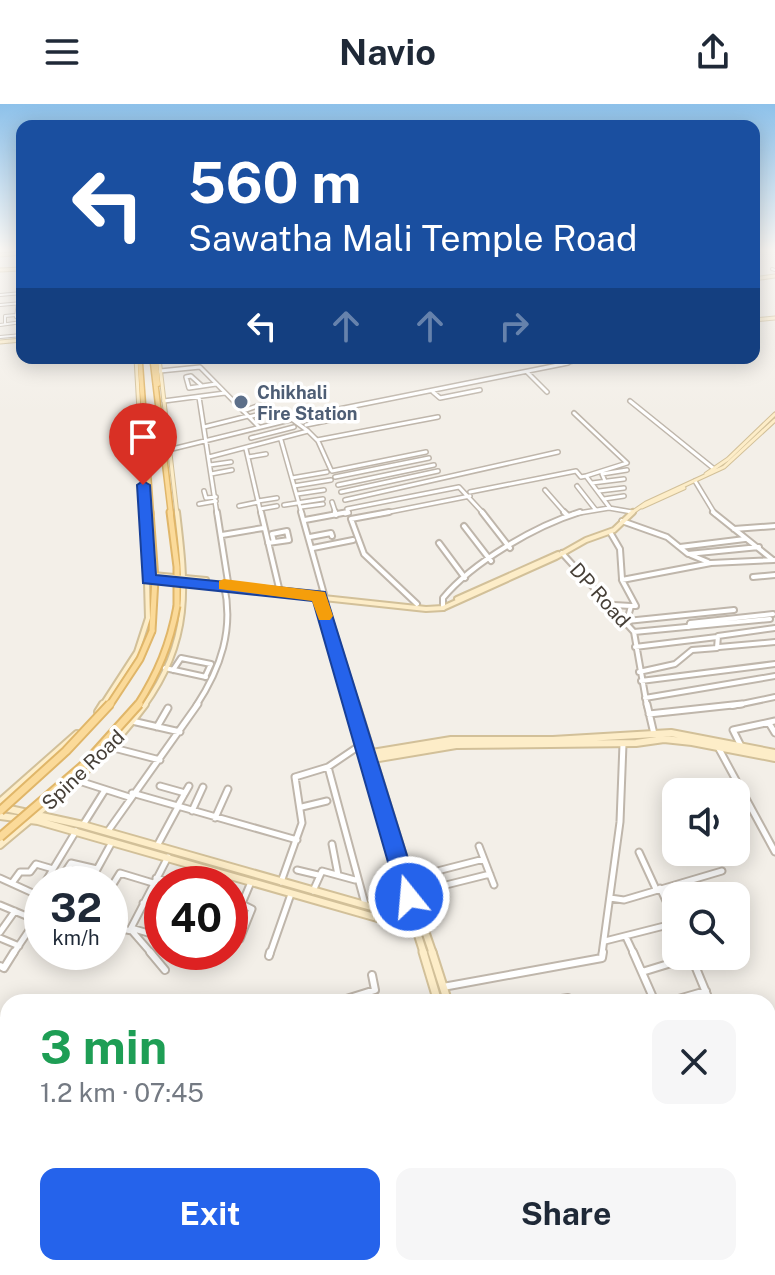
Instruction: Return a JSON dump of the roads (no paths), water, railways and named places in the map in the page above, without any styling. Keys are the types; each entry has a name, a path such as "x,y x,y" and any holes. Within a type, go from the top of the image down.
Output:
{"main road":[{"path":"0,809 96,723 138,662 152,631 152,577 138,364"},
{"name":"Spine Road","path":"156,364 181,578"},
{"path":"157,364 157,388"},
{"path":"0,837 74,774 128,718 169,647 181,578"}],"street":[{"path":"2,325 5,316 16,315"},
{"path":"138,364 152,577 442,606"},
{"name":"Spine Road","path":"158,364 167,451"},
{"path":"167,451 291,419 561,364"},
{"path":"160,371 200,367 268,434"},
{"path":"527,372 547,392"},
{"path":"202,386 216,384"},
{"path":"433,392 440,398 480,390"},
{"path":"164,401 225,393"},
{"path":"108,832 130,795 180,732 208,678 229,625 222,535 199,397"},
{"path":"630,401 713,468"},
{"path":"243,411 263,404"},
{"path":"204,427 266,412 273,417"},
{"path":"305,520 474,494 576,471 581,477 627,464 574,413"},
{"path":"706,475 728,459 775,414"},
{"path":"317,440 438,417"},
{"path":"291,419 304,426 317,440 345,500 364,554 417,604"},
{"path":"304,426 331,420"},
{"path":"226,584 279,588 426,609 442,606 610,532 632,512 732,461 775,420"},
{"path":"251,438 294,427"},
{"path":"209,457 308,431"},
{"path":"281,440 313,548 322,595 362,744 410,878 418,918 413,924 420,929 445,994"},
{"path":"246,449 279,588"},
{"path":"292,478 426,452"},
{"path":"345,500 558,452"},
{"path":"248,457 266,454"},
{"path":"294,486 429,458"},
{"path":"210,465 231,462"},
{"path":"338,485 434,465"},
{"path":"211,474 232,470"},
{"path":"605,481 601,474 627,470"},
{"path":"341,492 438,471"},
{"path":"586,476 610,508"},
{"path":"592,483 624,479"},
{"path":"695,481 709,508 775,559"},
{"path":"577,486 595,510"},
{"path":"349,514 456,487 474,494 490,526 510,548"},
{"path":"597,491 624,488"},
{"path":"297,494 324,490"},
{"path":"545,490 567,515"},
{"path":"204,491 206,498 216,499"},
{"path":"604,499 624,496"},
{"path":"239,506 277,498"},
{"path":"199,504 216,499"},
{"path":"284,505 323,501"},
{"path":"332,502 336,515"},
{"path":"260,509 277,506"},
{"path":"442,606 448,591 554,519 610,508 632,512"},
{"path":"622,521 667,537 688,554 709,563"},
{"path":"464,526 491,561"},
{"path":"734,529 775,526"},
{"path":"222,535 264,528"},
{"path":"610,532 620,549 622,580 636,606 613,605"},
{"path":"309,536 319,533"},
{"path":"309,536 331,533 332,536"},
{"path":"680,547 747,538"},
{"path":"313,548 353,540"},
{"path":"268,543 274,542"},
{"path":"439,543 465,578"},
{"path":"688,554 759,547"},
{"name":"DP Road","path":"560,553 613,605 634,632 639,672 655,737"},
{"path":"622,580 709,563 775,559"},
{"path":"753,577 775,575"},
{"name":"Spine Road","path":"0,845 76,780 132,721 165,668 180,631 181,578"},
{"name":"Spine Road","path":"0,809 105,704 141,645 152,590"},
{"path":"322,595 418,918"},
{"path":"631,606 627,621 734,610"},
{"path":"634,632 771,616"},
{"path":"635,647 775,628"},
{"path":"717,637 719,647"},
{"path":"639,672 675,664 692,650 775,642"},
{"path":"173,670 181,658 197,661 212,665 208,678"},
{"path":"190,674 197,661"},
{"path":"641,681 775,664"},
{"path":"165,668 208,678"},
{"path":"645,698 775,676"},
{"path":"649,714 731,706 775,697"},
{"path":"157,727 168,708"},
{"path":"132,721 180,732"},
{"path":"741,746 733,730 772,722 775,733"},
{"path":"369,757 460,740 625,740 671,733 741,746 775,756"},
{"path":"655,737 775,756"},
{"path":"443,987 599,960 604,955 620,822 625,740"},
{"path":"281,882 297,840 302,807 295,777 328,767 362,744"},
{"path":"110,747 160,760"},
{"path":"718,747 775,852"},
{"path":"328,767 365,905"},
{"path":"76,780 297,840"},
{"path":"160,786 185,793"},
{"path":"157,846 189,786"},
{"path":"192,811 203,787"},
{"path":"83,825 105,789"},
{"path":"215,818 228,789"},
{"path":"302,807 327,801"},
{"path":"0,809 83,825 418,918 426,922 420,929"},
{"path":"0,809 29,820 420,929"},
{"path":"55,866 76,831"},
{"path":"99,866 112,842"},
{"path":"332,844 338,875"},
{"path":"479,846 494,885"},
{"path":"163,866 171,850"},
{"path":"639,852 662,897"},
{"path":"410,878 484,859"},
{"path":"297,870 318,875"},
{"path":"12,883 24,871"},
{"path":"313,891 322,871 355,880"},
{"path":"686,882 722,871"},
{"path":"414,893 490,874"},
{"path":"0,878 24,889"},
{"path":"248,889 251,882"},
{"path":"269,956 290,884"},
{"path":"610,898 624,900 662,888"},
{"path":"130,929 143,903"},
{"path":"0,905 36,920 0,974"},
{"path":"15,911 0,935 19,946"},
{"path":"604,941 662,927"},
{"path":"130,929 144,932"},
{"path":"130,929 144,945"},
{"path":"420,929 436,994"},
{"path":"626,937 652,994"},
{"path":"642,972 662,965"},
{"path":"697,970 707,994"},
{"path":"362,994 375,990 372,975"},
{"path":"696,994 706,991"}],"place":[{"name":"Chikhali Fire Station","path":"241,402"}]}
